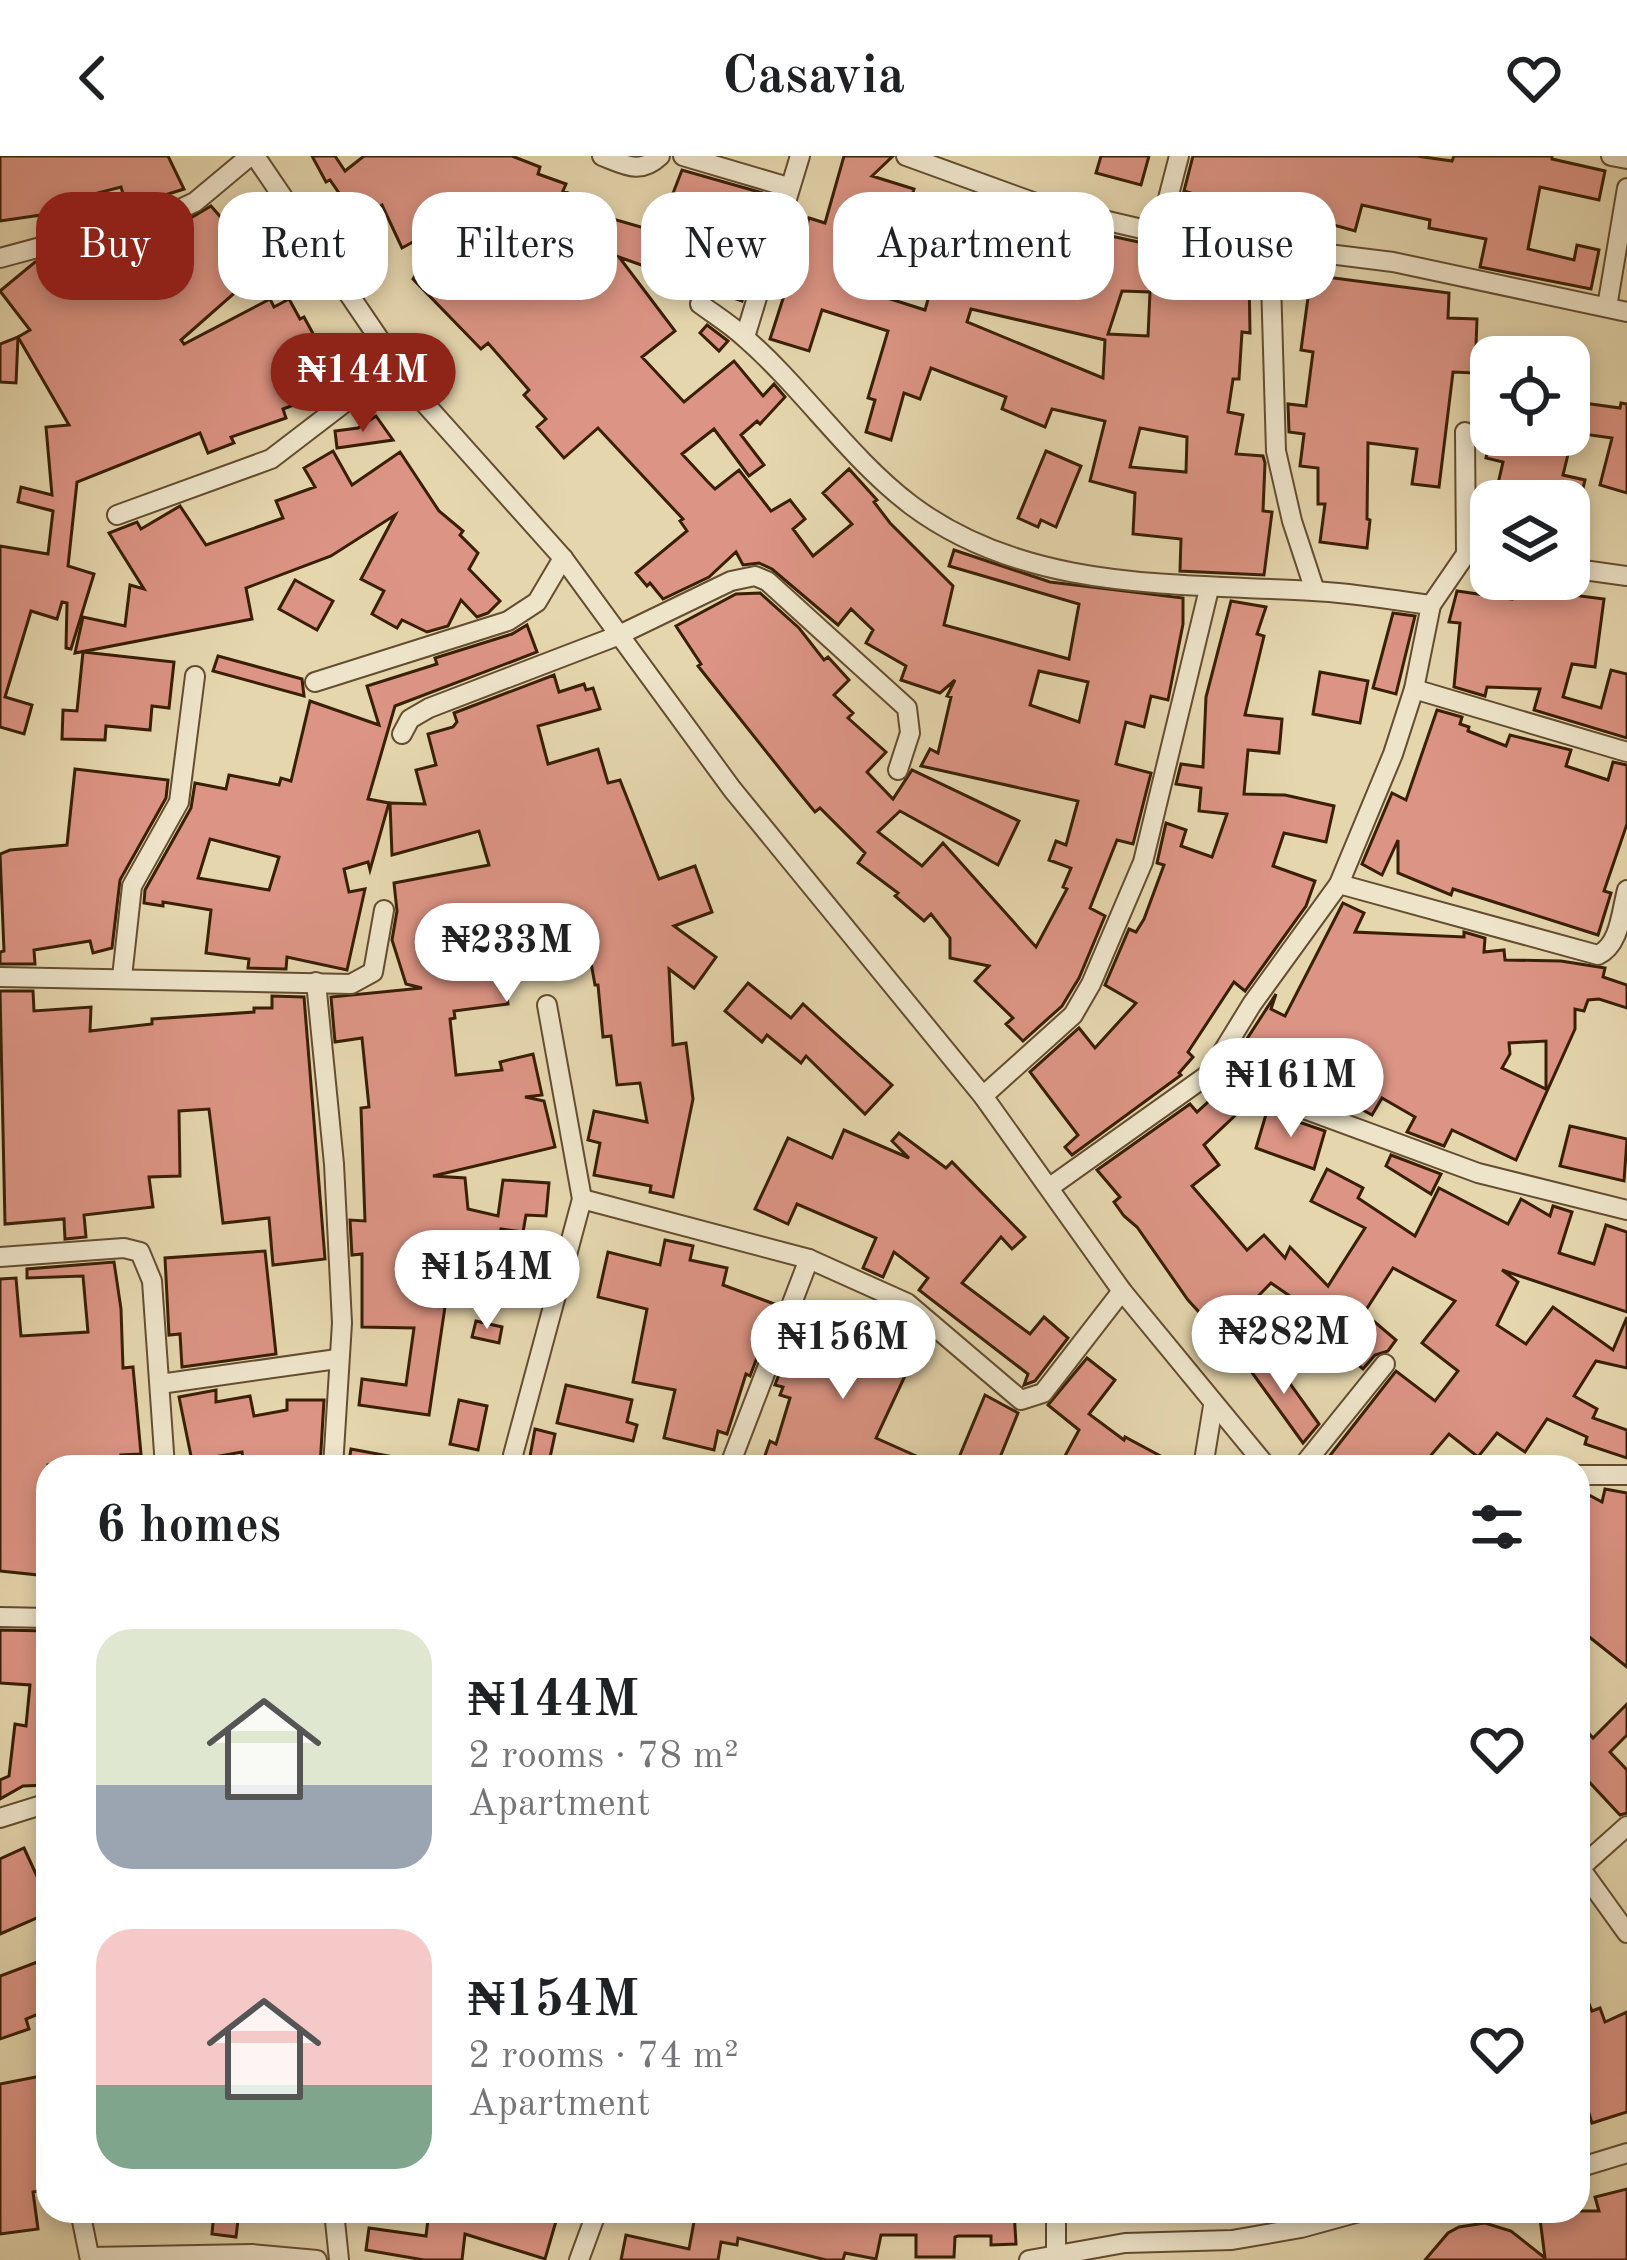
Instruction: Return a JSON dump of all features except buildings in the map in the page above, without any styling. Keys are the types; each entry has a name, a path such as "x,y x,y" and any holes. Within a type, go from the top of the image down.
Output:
{"street":[{"path":"0,258 178,210 252,156 418,396 563,558 732,789 983,1096 1122,1291 1256,1455"},
{"path":"602,156 643,169 660,156"},
{"path":"683,156 788,187"},
{"path":"745,337 800,156"},
{"path":"906,156 1044,206 1138,228"},
{"path":"1170,192 1179,156"},
{"path":"1611,156 1627,159"},
{"path":"1606,307 1627,188"},
{"path":"1336,255 1393,262 1627,312"},
{"path":"1272,300 1276,451 1315,591"},
{"path":"700,304 745,337 858,457 908,502 957,537 1000,556 1044,568 1209,589 1315,591 1431,605"},
{"path":"117,515 272,459 395,364"},
{"path":"1050,1187 1209,1074 1252,1004 1339,884 1393,754 1414,689 1431,605 1466,554 1465,431"},
{"path":"1466,554 1470,554"},
{"path":"315,682 508,621 537,602 563,558"},
{"path":"1590,571 1627,576"},
{"path":"402,734 410,719 429,708 617,636 730,581 755,576 767,581 908,708 910,733 898,770"},
{"path":"983,1096 1072,1015 1091,984 1143,862 1209,589"},
{"path":"122,977 132,886 179,802 195,676"},
{"path":"1414,689 1627,752"},
{"path":"1339,884 1598,955 1614,940 1627,890"},
{"path":"0,977 351,984 373,972 384,910"},
{"path":"316,982 334,1164 342,1323 333,1455"},
{"path":"513,1454 582,1198 548,1005"},
{"path":"1209,1074 1478,1173 1627,1210"},
{"path":"582,1198 809,1259 907,1303 1021,1400 1043,1393 1122,1291"},
{"path":"0,1257 124,1248 140,1252 152,1281 164,1455"},
{"path":"734,1455 809,1259"},
{"path":"160,1384 337,1359"},
{"path":"1312,1455 1385,1364"},
{"path":"1205,1455 1213,1406"},
{"path":"1590,1475 1627,1475"},
{"path":"0,1617 36,1618"},
{"path":"0,1818 36,1807"},
{"path":"1590,1858 1627,1826"},
{"path":"1590,1882 1626,1929"},
{"path":"1590,2164 1627,2153"},
{"path":"83,2223 90,2258 252,2254 317,2260"},
{"path":"335,2223 339,2260"},
{"path":"579,2260 593,2223"},
{"path":"1056,2223 1056,2254"},
{"path":"1029,2260 1125,2243 1232,2250 1317,2223"}]}
